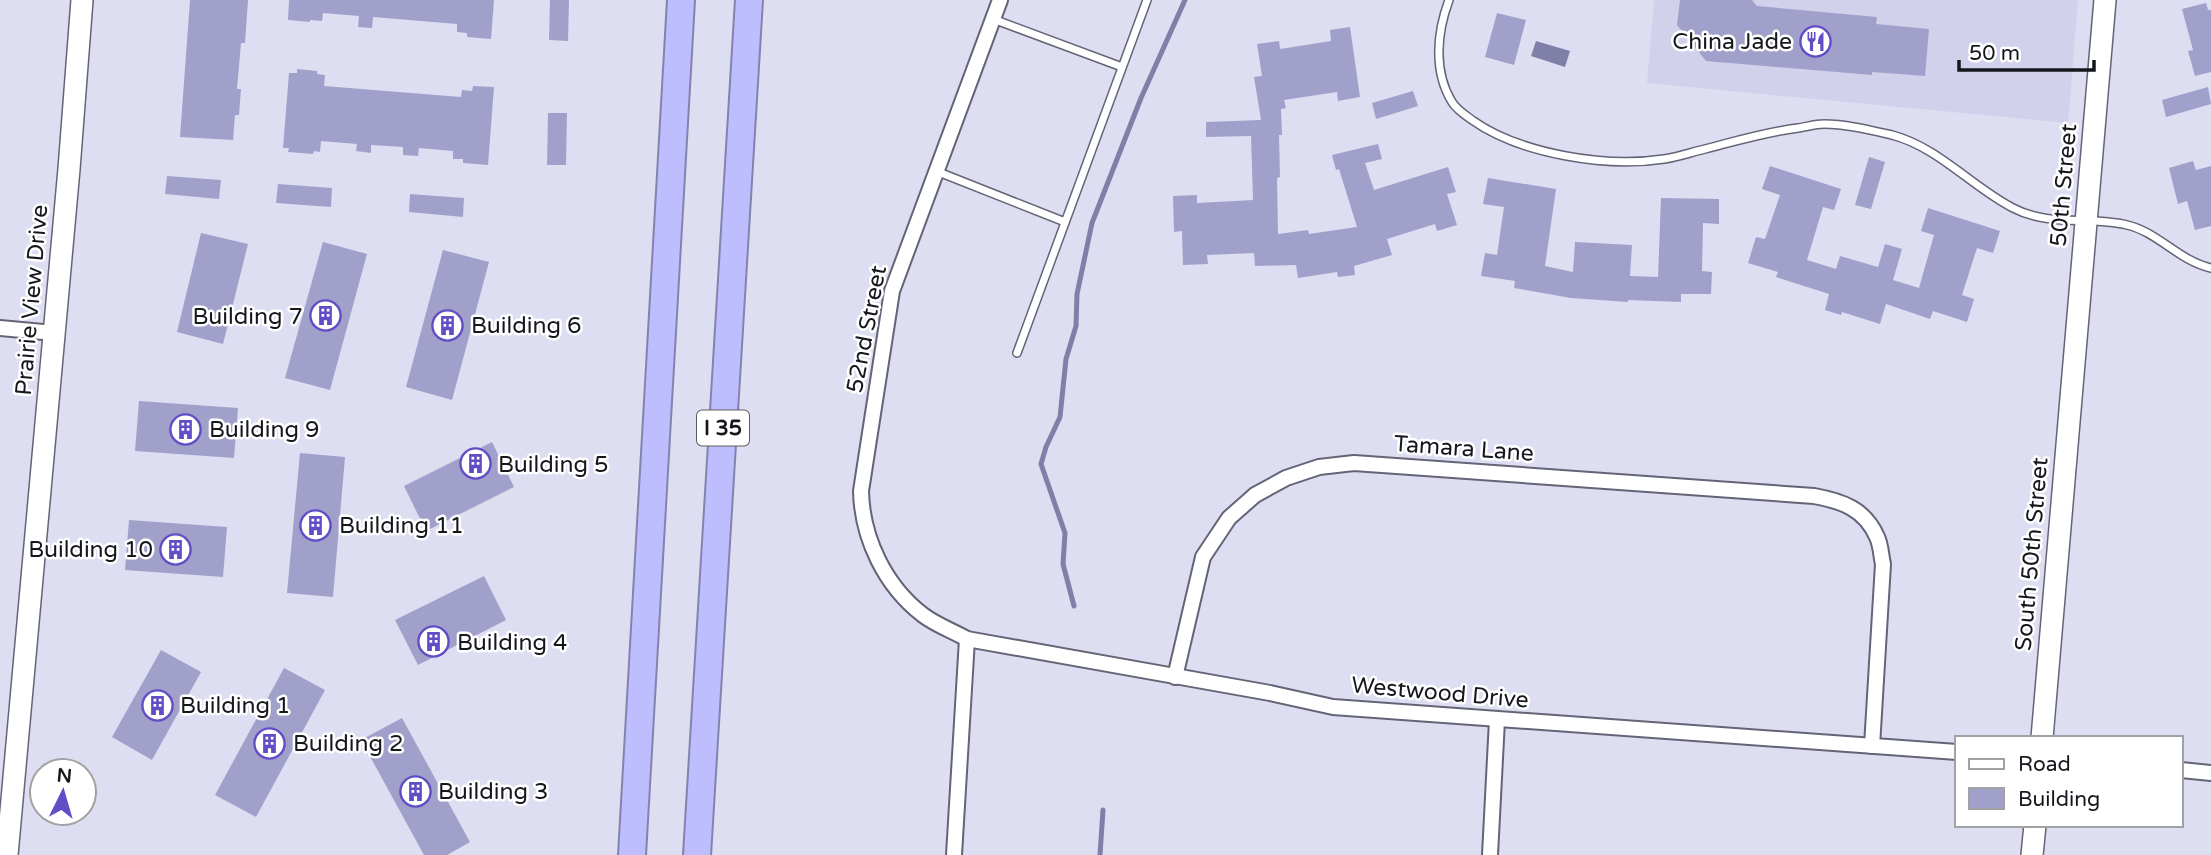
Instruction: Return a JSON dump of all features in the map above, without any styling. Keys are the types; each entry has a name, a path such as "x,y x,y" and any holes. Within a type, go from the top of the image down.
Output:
{"highway":[{"path":"632,855 681,0"},
{"name":"I 35","path":"697,855 749,0"}],"street":[{"name":"Prairie View Drive","path":"7,855 82,0"},
{"name":"52nd Street","path":"930,619 893,585 878,560 868,537 862,512 861,491 892,291 1000,0"},
{"name":"50th Street","path":"2073,375 2105,0"},
{"path":"0,328 54,333"},
{"name":"South 50th Street","path":"2042,736 2073,375"},
{"name":"Tamara Lane","path":"1175,677 1203,557 1229,518 1270,485 1319,467 1354,463 1814,496 1839,500 1862,514 1878,537 1883,564 1871,746"},
{"name":"Westwood Drive","path":"930,619 967,639 1333,706 1955,752"},
{"path":"954,855 967,639"},
{"path":"1490,855 1497,720"},
{"path":"2183,770 2211,773"},
{"path":"2032,855 2035,827"}],"lane":[{"path":"1017,353 1147,0"},
{"path":"1449,0 1441,22 1439,46 1440,67 1446,89 1453,104 1467,116 1508,141 1541,151 1609,161 1664,159 1770,132 1823,124 1861,128 1911,142 1956,169 1992,197 2017,210 2041,219 2128,225 2148,233 2183,257 2211,268"},
{"path":"993,19 1122,67"},
{"path":"935,171 1065,222"}],"shaded area":[{"path":"1654,0 2078,0 2068,123 1647,83"},
{"path":"1536,41 1570,51 1565,67 1531,56"}],"building":[{"path":"190,0 248,0 245,43 241,43 237,89 241,89 239,115 235,115 233,140 180,137"},
{"path":"289,0 494,0 491,39 467,37 467,33 457,32 457,24 373,17 372,28 358,27 359,16 323,13 322,21 288,20"},
{"path":"550,0 569,0 568,41 549,40"},
{"path":"1680,0 1752,0 1757,6 1877,17 1876,24 1929,29 1925,76 1872,72 1872,75 1706,61 1677,25"},
{"path":"2206,3 2208,10 2211,10 2211,72 2195,76 2188,51 2193,50 2182,9"},
{"path":"1497,13 1526,20 1514,65 1485,57"},
{"path":"1350,27 1360,97 1338,101 1337,92 1284,100 1286,108 1281,109 1282,135 1279,135 1280,177 1277,178 1278,234 1308,230 1309,234 1357,227 1332,155 1378,144 1382,159 1365,163 1374,190 1448,167 1456,192 1447,194 1457,225 1437,231 1435,224 1387,239 1392,255 1354,266 1355,275 1338,277 1337,272 1298,278 1296,265 1255,266 1254,253 1207,255 1208,264 1183,265 1182,231 1174,232 1173,196 1197,195 1197,203 1253,200 1251,136 1206,137 1206,122 1261,120 1254,77 1262,76 1257,44 1279,41 1280,49 1331,41 1330,30"},
{"path":"297,69 317,71 317,74 325,75 324,86 461,97 462,90 472,91 473,86 494,87 488,165 463,163 463,159 453,159 453,151 419,148 418,156 403,155 403,147 371,145 371,153 356,151 357,144 321,141 320,152 288,152 289,148 283,148 289,73 297,73"},
{"path":"2208,87 2211,104 2166,117 2162,100"},
{"path":"1413,91 1418,106 1376,119 1372,103"},
{"path":"548,113 567,113 566,165 547,165"},
{"path":"1869,157 1885,162 1871,209 1855,205"},
{"path":"2193,161 2196,170 2211,166 2211,226 2195,230 2187,201 2178,204 2169,168"},
{"path":"1770,166 1841,189 1834,210 1823,207 1807,260 1836,269 1840,256 1878,267 1885,244 1902,249 1893,280 1919,288 1934,235 1921,231 1928,208 2000,231 1993,253 1977,248 1962,295 1974,299 1967,322 1933,311 1930,319 1886,304 1880,324 1842,312 1841,315 1825,310 1829,294 1776,277 1778,272 1748,263 1756,237 1765,239 1780,195 1762,189"},
{"path":"167,176 221,180 219,199 165,194"},
{"path":"1488,178 1556,189 1545,266 1573,272 1575,242 1632,245 1630,276 1658,277 1661,198 1719,199 1719,224 1703,223 1702,271 1712,272 1711,294 1681,294 1681,302 1571,298 1514,288 1515,281 1481,276 1485,253 1497,255 1504,207 1483,204"},
{"path":"278,184 332,188 331,207 276,203"},
{"path":"410,194 464,198 463,217 409,212"},
{"path":"201,233 248,244 223,344 177,332"},
{"name":"Building 7","path":"323,242 367,254 330,390 285,378"},
{"name":"Building 6","path":"443,250 489,262 452,400 406,387"},
{"name":"Building 9","path":"139,401 238,408 234,458 135,451"},
{"name":"Building 5","path":"492,442 514,487 426,531 404,486"},
{"name":"Building 11","path":"300,453 345,457 333,597 287,593"},
{"name":"Building 10","path":"129,520 227,527 223,577 125,570"},
{"name":"Building 4","path":"484,576 506,620 418,665 395,620"},
{"name":"Building 1","path":"161,650 201,672 152,760 112,737"},
{"name":"Building 2","path":"284,668 325,690 256,817 215,795"},
{"name":"Building 3","path":"402,718 470,842 447,855 424,855 361,740"}],"waterway":[{"path":"1074,606 1063,564 1065,533 1041,464 1060,417 1066,359 1076,326 1077,294 1092,223 1141,98 1185,0"},
{"path":"1100,855 1103,810"}],"place":[{"name":"China Jade","path":"1815,41"},
{"name":"Building 7","path":"326,316"},
{"name":"Building 6","path":"448,325"},
{"name":"Building 9","path":"186,429"},
{"name":"Building 5","path":"475,464"},
{"name":"Building 11","path":"316,525"},
{"name":"Building 10","path":"176,549"},
{"name":"Building 4","path":"434,642"},
{"name":"Building 1","path":"157,705"},
{"name":"Building 2","path":"270,743"},
{"name":"Building 3","path":"415,791"}]}
